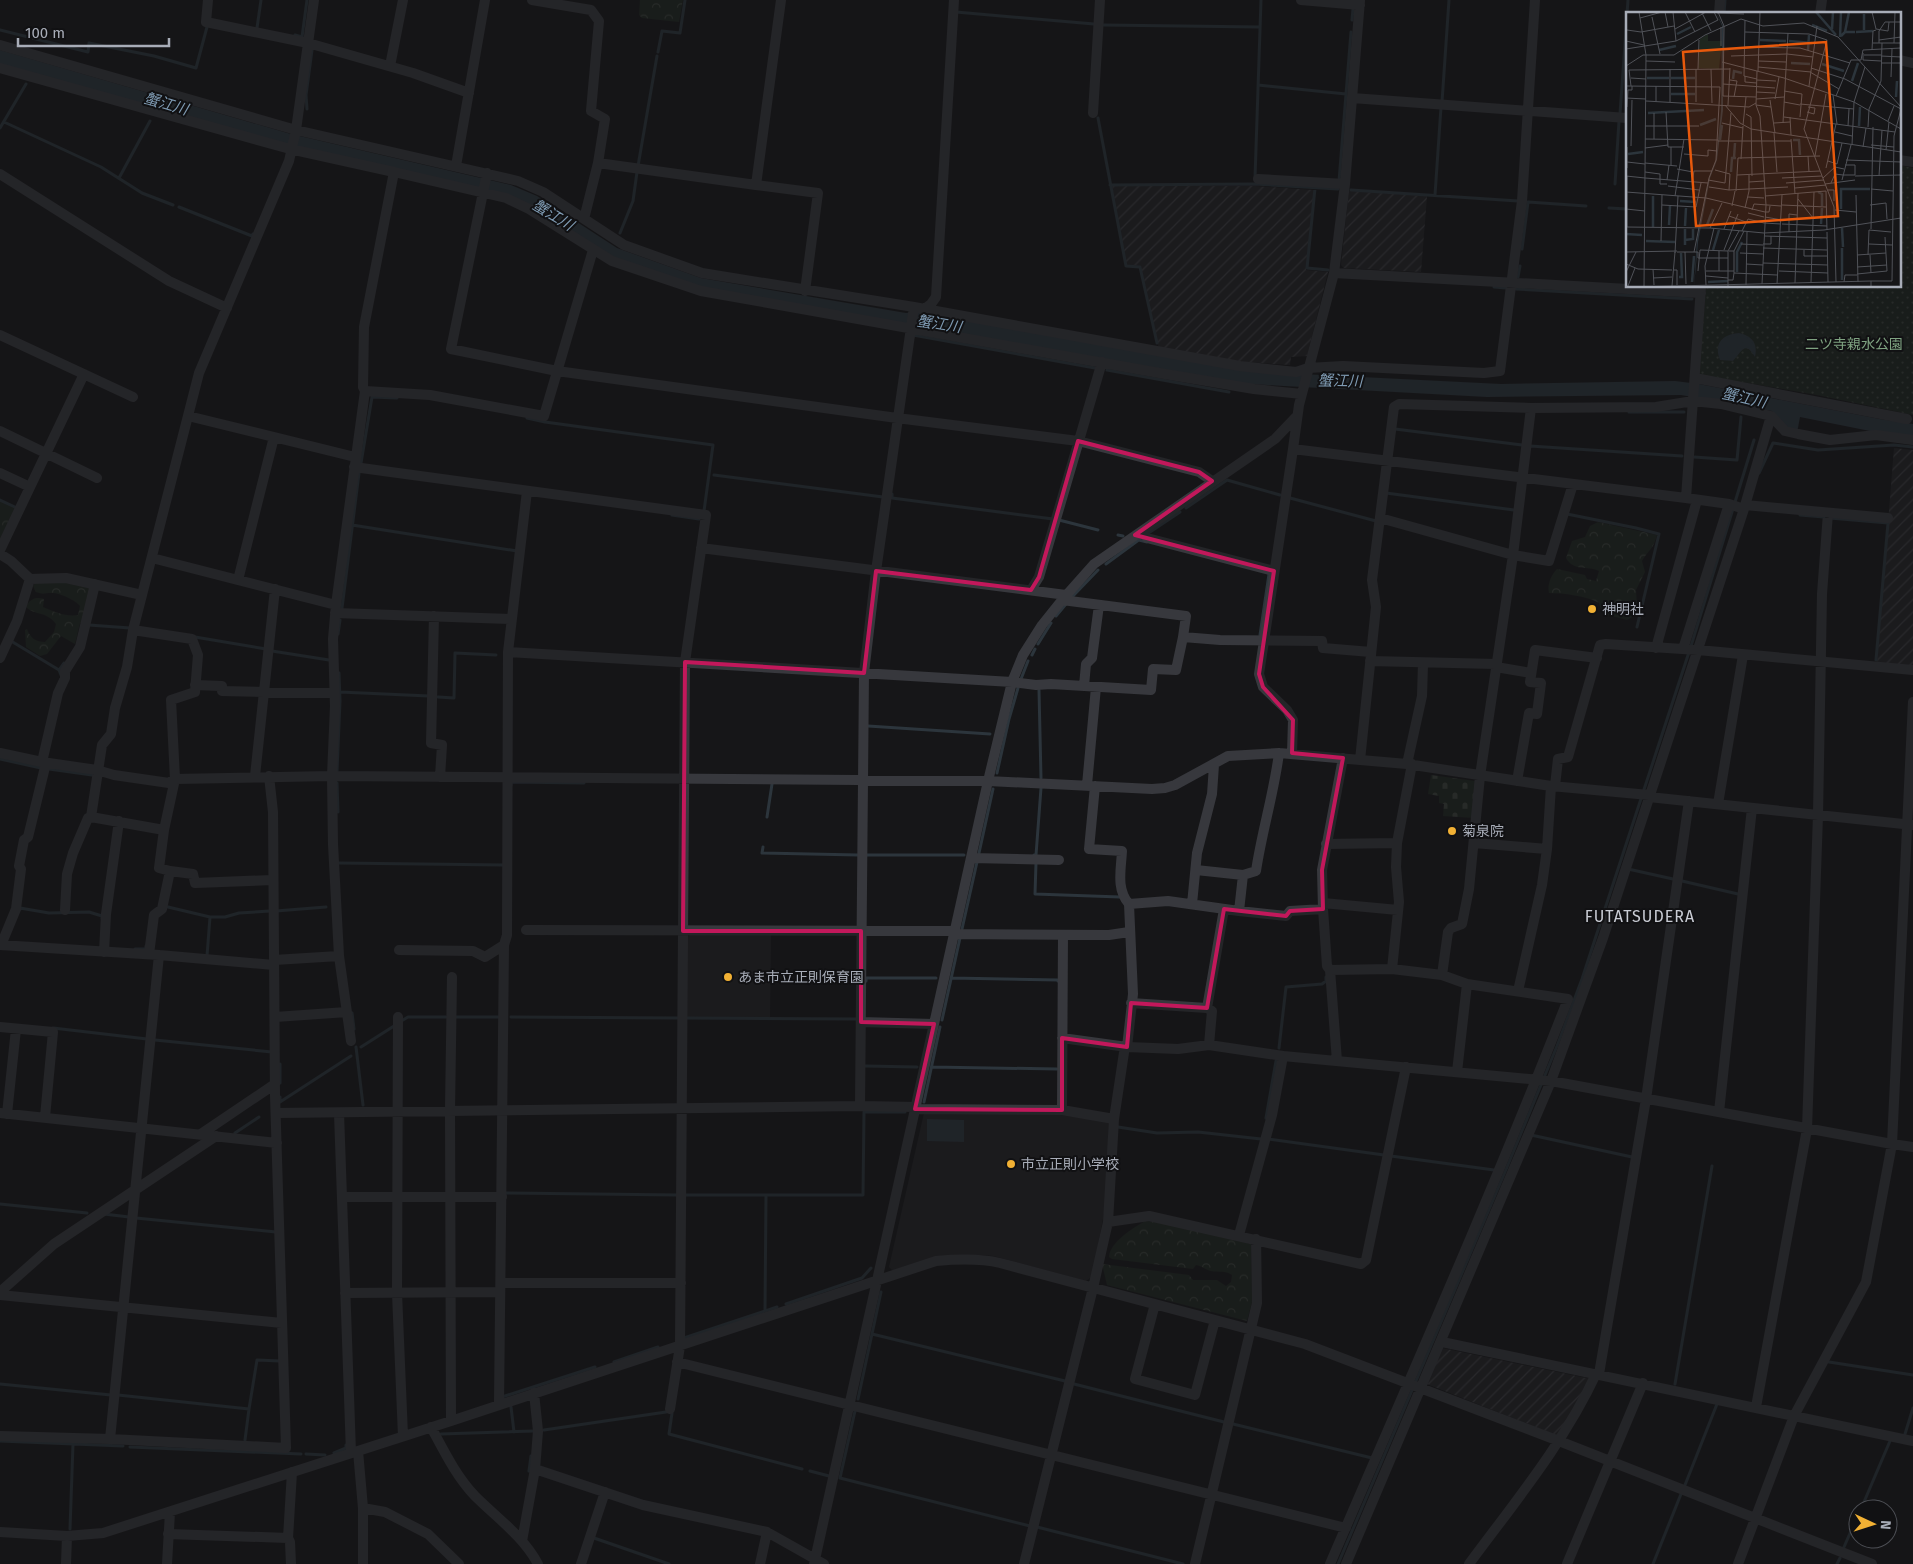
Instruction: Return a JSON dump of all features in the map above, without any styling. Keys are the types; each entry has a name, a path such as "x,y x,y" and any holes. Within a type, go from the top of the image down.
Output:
{"street":[{"path":"208,0 206,22 308,43 390,66 469,93"},
{"path":"66,910 67,874 88,818 91,817 102,745 111,734 115,708 127,667 142,595 198,373 289,161 290,149 296,130 314,0"},
{"path":"390,66 403,0"},
{"path":"456,166 485,0"},
{"path":"532,0 592,5 599,21 591,111 605,119 598,163 584,219"},
{"path":"756,185 782,0"},
{"path":"916,309 931,304 936,297 954,0"},
{"path":"1094,112 1100,0"},
{"path":"1292,754 1293,720 1287,710 1263,687 1259,674 1293,449 1296,417 1334,273 1345,184 1360,3 1300,0"},
{"path":"0,45 296,130 518,181 542,192 624,245 702,273 1240,366 1296,372 1343,366 1484,373 1500,371 1522,201 1536,0"},
{"path":"1900,60 1913,63"},
{"path":"0,68 290,149 483,191 506,198 529,209 612,261 701,291 1254,389 1302,392"},
{"path":"1352,98 1626,118"},
{"path":"1900,160 1913,162"},
{"path":"598,163 818,192 805,291"},
{"path":"351,1041 339,956 333,844 333,639 335,609 365,391 363,387 364,328 394,172"},
{"path":"0,174 169,281 227,308"},
{"path":"487,174 451,349 557,371 1078,441 1199,472 1212,481"},
{"path":"1258,179 1345,184"},
{"path":"365,391 430,395 544,416 593,250"},
{"path":"1334,273 1626,287"},
{"path":"1654,288 1701,290 1686,498"},
{"path":"860,1106 864,673 897,418 910,328 916,309"},
{"path":"0,335 133,397"},
{"path":"1031,590 1038,577 1102,362"},
{"path":"0,550 84,374"},
{"path":"1695,378 1907,419"},
{"path":"1360,760 1376,608 1372,580 1394,407 1399,404 1531,408 1656,407 1693,401 1721,404 1771,416 1785,431 1830,440 1876,435 1913,440"},
{"path":"1442,975 1448,932 1462,924 1474,843 1480,776 1513,555 1531,408"},
{"path":"188,416 274,437 355,462 527,491 706,515 686,662 680,1346 670,1409"},
{"path":"1346,1564 1416,1385 1603,938 1690,650 1738,506 1771,416"},
{"path":"535,1469 643,1505 767,1532 817,1562 876,1280 988,781 1012,682 1023,655 1042,624 1094,564 1275,439 1296,417"},
{"path":"0,431 97,478"},
{"path":"238,580 274,437"},
{"path":"1293,449 1738,506 1888,518"},
{"path":"0,473 30,487"},
{"path":"1380,518 1513,555 1548,560 1573,484"},
{"path":"499,1404 504,945 507,936 506,778 508,652 527,491"},
{"path":"1656,648 1697,500"},
{"path":"1690,650 1738,506"},
{"path":"1756,1407 1807,1129 1818,815 1822,594 1828,513"},
{"path":"1142,531 1147,538 1274,571"},
{"path":"508,652 1012,682 1036,686 1051,684 1152,690 1154,669 1176,670 1186,616 1099,605 1031,590 701,548"},
{"path":"0,554 11,561 30,579 60,577 142,595"},
{"path":"152,558 275,589 335,609 511,619"},
{"path":"0,658 17,620 30,579"},
{"path":"95,584 80,647 64,671 65,678 58,694 28,837 24,840 19,866 21,869 16,908 0,945 274,962 339,956"},
{"path":"256,776 275,589"},
{"path":"1084,686 1086,664 1092,658 1099,605"},
{"path":"434,616 431,743 442,745 440,777"},
{"path":"134,630 192,639 198,654 195,692 172,700 175,778 164,830 159,868 193,874 195,882 272,880"},
{"path":"1183,637 1220,640 1322,641 1323,648 1371,657 1423,664 1429,662 1496,666 1531,674"},
{"path":"1518,992 1542,885 1553,786 1558,759 1568,756 1600,646 1606,644 1743,654 1913,670"},
{"path":"1517,781 1529,713 1537,714 1541,683 1530,682 1535,650 1596,658"},
{"path":"1718,804 1743,654"},
{"path":"1392,969 1398,910 1397,843 1422,696 1423,664"},
{"path":"195,685 222,686 222,691 334,693"},
{"path":"1024,1564 1108,1222 1114,1119 1133,994 1129,904 1123,896 1120,886 1122,852 1089,849 1096,687"},
{"path":"1738,1564 1794,1416 1866,1282 1892,1144 1910,825 1913,702"},
{"path":"0,754 97,770 114,776 169,782 175,778 332,776 988,781 1152,789 1165,788 1214,765 1228,756 1236,754 1279,753 1409,764 1553,786 1910,825"},
{"path":"1196,870 1244,875 1256,871 1265,817 1275,784 1279,753"},
{"path":"1337,1061 1330,970 1327,966 1322,870 1343,758"},
{"path":"1192,904 1197,853 1212,794 1214,765"},
{"path":"0,1436 110,1439 286,1448 275,1084 273,812 269,776"},
{"path":"1469,1564 1559,1441 1597,1374 1646,1099 1689,801"},
{"path":"1719,1112 1752,808"},
{"path":"91,817 164,830"},
{"path":"104,952 106,914 118,822"},
{"path":"1326,844 1397,843"},
{"path":"1474,843 1546,849"},
{"path":"971,858 1059,860"},
{"path":"110,1439 142,1127 154,955 154,915 162,909 170,871"},
{"path":"1239,911 1244,875"},
{"path":"1129,904 1168,901 1286,916 1290,911 1323,906 1398,910"},
{"path":"1207,1008 1224,909"},
{"path":"526,930 861,931 1064,935 1109,935 1129,932"},
{"path":"1062,1110 1064,935"},
{"path":"399,950 473,951 485,957 504,945"},
{"path":"1330,970 1392,969 1442,975 1467,984 1568,999 1543,1080 1442,1342 1416,1385 1330,1564"},
{"path":"451,1421 449,1292 452,977"},
{"path":"1457,1072 1467,984"},
{"path":"1131,1004 1207,1008 1212,1011 1209,1045"},
{"path":"275,1017 347,1012"},
{"path":"398,1017 396,1110 397,1293 403,1436"},
{"path":"861,1022 934,1024"},
{"path":"0,1027 53,1032 45,1118"},
{"path":"16,1029 4,1113 277,1143"},
{"path":"1062,1038 1126,1046 1178,1049 1209,1045 1283,1056 1543,1080 1913,1147"},
{"path":"1239,1235 1272,1115 1283,1056"},
{"path":"1108,1222 1149,1216 1361,1264 1366,1260 1406,1067"},
{"path":"201,1134 275,1084"},
{"path":"277,1113 338,1113 396,1110 860,1106 1062,1110 1114,1119"},
{"path":"338,1113 354,1452 363,1508 362,1564"},
{"path":"0,1294 54,1244 216,1136"},
{"path":"342,1197 502,1197"},
{"path":"1196,1564 1257,1303 1256,1239"},
{"path":"0,1532 67,1536 103,1533 451,1421 936,1261 979,1259 1305,1344 1416,1385 1872,1564"},
{"path":"345,1293 449,1292 501,1288 681,1283"},
{"path":"0,1294 282,1323"},
{"path":"1155,1304 1135,1379 1195,1395 1215,1320"},
{"path":"1442,1342 1913,1441"},
{"path":"678,1362 1346,1528"},
{"path":"1566,1564 1643,1383"},
{"path":"522,1541 535,1469 538,1431 534,1393"},
{"path":"431,1427 455,1470 474,1495 522,1541 531,1551 538,1564"},
{"path":"291,1564 290,1542 288,1538 292,1472"},
{"path":"581,1564 605,1492"},
{"path":"363,1508 385,1512 428,1534 459,1564"},
{"path":"167,1564 170,1512"},
{"path":"760,1564 767,1532"},
{"path":"168,1534 288,1538"},
{"path":"66,1564 67,1536"}],"highlighted area":[{"path":"1078,441 1199,472 1212,481 1135,535 1274,571 1259,674 1263,687 1293,720 1292,753 1343,758 1322,870 1323,909 1290,911 1286,916 1224,909 1207,1008 1131,1003 1127,1047 1062,1038 1062,1110 915,1109 934,1024 861,1022 861,931 683,931 685,662 864,673 876,571 1031,590 1039,577"}],"shaded area":[{"path":"1112,186 1255,186 1314,190 1306,270 1328,272 1307,356 1291,357 1290,365 1246,362 1159,349 1141,266 1126,265"},
{"path":"1349,191 1427,196 1421,272 1344,268 1341,265"},
{"path":"1894,448 1913,450 1913,667 1877,663"},
{"name":"あま市立正則保育園","path":"690,934 771,935 770,1017 686,1017 687,938"},
{"name":"市立正則小学校","path":"924,1113 1061,1115 1109,1122 1106,1203 1092,1277 1086,1281 983,1255 893,1271 889,1267"},
{"path":"1442,1348 1591,1379 1562,1432 1556,1435 1427,1384"}],"green space":[{"path":"640,0 683,0 679,22 642,18 639,15"},
{"name":"二ツ寺親水公園","path":"1900,165 1913,168 1913,415 1817,395 1701,375 1699,372 1706,288 1900,288"},
{"path":"0,501 15,508 0,539"},
{"path":"1598,522 1657,535 1652,547 1642,561 1645,572 1636,590 1637,607 1634,616 1627,620 1604,614 1599,603 1588,598 1549,593 1550,580 1557,569 1585,575 1587,579 1596,581 1599,571 1577,567 1566,558 1572,541 1585,537 1590,526"},
{"path":"59,580 91,587 83,623 80,623 75,644 61,636 47,654 40,656 26,647 25,630 27,629 34,639 45,642 54,632 56,624 48,617 29,610 26,607 27,604 35,598 41,598 44,599 43,607 65,615 78,615 80,606 75,601 54,593 42,594 36,592 33,586 35,583"},
{"path":"1431,775 1475,781 1474,818 1443,816 1444,804 1439,803 1439,796 1428,794"},
{"path":"1145,1221 1163,1223 1251,1244 1252,1302 1247,1321 1107,1285 1102,1264 1189,1275 1193,1280 1217,1280 1226,1286 1231,1282 1232,1275 1229,1273 1211,1271 1196,1265 1193,1269 1112,1259 1109,1257 1110,1251 1118,1241"}],"water":[{"name":"蟹江川","path":"0,50 291,134 511,185 537,196 617,248 701,278 906,313 916,312 1301,374 1501,384 1675,381 1699,384 1913,424 1913,437 1880,433 1800,417 1797,433 1788,431 1772,411 1681,395 1487,397 1248,384 701,288 614,257 531,207 296,147 0,64"},
{"path":"1739,333 1751,338 1755,344 1755,357 1746,348 1733,361 1720,360 1718,349 1721,340 1728,335"},
{"path":"927,1119 964,1120 964,1142 927,1141"}],"waterway":[{"path":"257,28 261,0"},
{"path":"295,35 302,37 307,0"},
{"path":"658,52 662,31 680,33 685,0"},
{"path":"1255,178 1261,0"},
{"path":"1442,102 1449,0"},
{"path":"1627,12 1628,0"},
{"path":"1724,12 1725,0"},
{"path":"1352,20 1353,9"},
{"path":"956,12 1094,24"},
{"path":"1103,25 1260,27"},
{"path":"0,30 88,52 89,43 154,56 196,68 207,27"},
{"path":"1620,114 1626,29"},
{"path":"1339,181 1351,32"},
{"path":"307,109 306,95 312,50"},
{"path":"638,166 657,56"},
{"path":"0,128 26,84"},
{"path":"1258,85 1346,94"},
{"path":"1435,195 1441,107"},
{"path":"1098,118 1126,266 1140,267 1157,343"},
{"path":"119,178 150,121"},
{"path":"1615,184 1619,121"},
{"path":"4,122 101,167 142,193 173,205"},
{"path":"620,233 633,201 637,172"},
{"path":"1110,185 1255,184 1338,189"},
{"path":"1315,188 1307,268 1328,270"},
{"path":"1351,190 1518,201"},
{"path":"1522,249 1528,202 1586,206"},
{"path":"179,207 252,236 253,234"},
{"path":"1609,208 1626,209"},
{"path":"1518,277 1520,266"},
{"path":"1494,287 1506,288"},
{"path":"1516,289 1692,299"},
{"name":"蟹江川","path":"913,337 913,335 1095,368"},
{"path":"1107,370 1229,392"},
{"path":"361,463 372,397 397,398"},
{"path":"1629,412 1684,412"},
{"path":"1694,457 1737,460 1741,417"},
{"path":"527,418 713,445 704,511"},
{"path":"1395,429 1522,445"},
{"path":"1338,1564 1505,1172 1557,1046 1582,979 1691,646 1754,440"},
{"path":"1759,473 1773,443 1818,450 1894,445 1913,447"},
{"path":"1530,447 1682,456"},
{"path":"342,608 359,473"},
{"path":"714,475 883,497"},
{"path":"1186,508 1227,480 1280,495"},
{"path":"1386,493 1514,510"},
{"path":"892,494 892,498 1053,519"},
{"path":"1290,498 1376,521"},
{"path":"0,500 17,508"},
{"path":"1150,532 1180,512"},
{"path":"1566,516 1567,514 1659,534 1637,627"},
{"path":"672,515 699,519"},
{"path":"1800,515 1824,517"},
{"path":"1830,518 1888,523 1876,660"},
{"path":"1059,520 1098,530"},
{"path":"352,525 517,551"},
{"path":"1118,535 1123,536"},
{"path":"1106,564 1140,539"},
{"path":"1139,540 1147,542"},
{"path":"1072,597 1098,570"},
{"path":"1260,635 1269,574"},
{"path":"1056,616 1066,604"},
{"path":"338,634 340,620"},
{"path":"1038,644 1051,623"},
{"path":"89,625 130,628"},
{"path":"195,637 266,649"},
{"path":"11,641 59,670"},
{"path":"1032,655 1035,649"},
{"path":"272,651 329,660"},
{"path":"438,697 454,698 455,653 496,655"},
{"path":"1021,679 1028,661"},
{"path":"61,675 59,670 64,663"},
{"path":"337,771 340,701 339,673"},
{"path":"997,773 1018,688"},
{"path":"1039,690 1041,778"},
{"path":"340,692 429,696"},
{"path":"868,726 990,734"},
{"path":"0,759 41,768"},
{"path":"49,769 92,775"},
{"path":"511,785 511,782 584,783"},
{"path":"337,783 338,812"},
{"path":"767,817 772,784"},
{"path":"1034,855 1036,855 1041,788"},
{"path":"979,853 993,789"},
{"path":"763,847 762,853 858,855"},
{"path":"867,855 964,855"},
{"path":"962,929 977,862"},
{"path":"338,863 504,865"},
{"path":"1036,863 1035,894 1120,897"},
{"path":"1628,869 1673,879"},
{"path":"1682,881 1738,894"},
{"path":"168,907 210,917 270,911"},
{"path":"276,911 326,907"},
{"path":"20,909 49,913 89,912 102,916 102,918"},
{"path":"207,956 210,917"},
{"path":"942,1020 960,938"},
{"path":"135,949 146,949 146,946"},
{"path":"1279,1048 1286,987 1322,984 1326,981 1326,977"},
{"path":"866,981 866,978 936,978"},
{"path":"951,978 1058,981"},
{"path":"352,1013 354,1029"},
{"path":"403,1020 408,1017 446,1017"},
{"path":"455,1017 498,1017"},
{"path":"511,1017 679,1018"},
{"path":"686,1018 857,1019"},
{"path":"361,1047 394,1026"},
{"path":"924,1102 940,1027"},
{"path":"53,1028 147,1039"},
{"path":"155,1040 272,1052"},
{"path":"356,1047 363,1105"},
{"path":"280,1097 280,1102 351,1056"},
{"path":"1266,1118 1276,1061"},
{"path":"280,1064 280,1083"},
{"path":"865,1066 917,1067"},
{"path":"932,1067 1057,1069"},
{"path":"684,1195 863,1195 864,1112 905,1112"},
{"path":"235,1133 259,1117"},
{"path":"1118,1127 1157,1133 1198,1132 1261,1139"},
{"path":"1531,1135 1632,1157"},
{"path":"1268,1139 1384,1155"},
{"path":"1391,1156 1494,1170"},
{"path":"1675,1384 1712,1166"},
{"path":"505,1196 505,1193 678,1195"},
{"path":"765,1311 766,1195"},
{"path":"0,1204 87,1213"},
{"path":"104,1214 129,1217"},
{"path":"136,1218 276,1232"},
{"path":"786,1304 862,1278 871,1268"},
{"path":"858,1399 881,1292"},
{"path":"684,1338 777,1307"},
{"path":"872,1334 1065,1381"},
{"path":"614,1362 658,1347"},
{"path":"118,1395 249,1409 257,1360 280,1361 280,1359"},
{"path":"1829,1362 1913,1375"},
{"path":"502,1397 595,1367"},
{"path":"0,1384 111,1395"},
{"path":"1074,1384 1224,1422"},
{"path":"1685,1485 1717,1404"},
{"path":"511,1407 514,1432"},
{"path":"1905,1434 1913,1408"},
{"path":"245,1440 249,1409"},
{"path":"855,1411 840,1478 1030,1526"},
{"path":"544,1430 666,1412"},
{"path":"672,1413 669,1434 802,1469"},
{"path":"1233,1424 1372,1457"},
{"path":"441,1434 534,1431"},
{"path":"0,1441 123,1446"},
{"path":"1865,1499 1890,1441"},
{"path":"70,1529 73,1444"},
{"path":"334,1453 346,1448 346,1445"},
{"path":"130,1447 301,1454"},
{"path":"306,1454 325,1455"},
{"path":"529,1471 531,1456"},
{"path":"810,1471 829,1476"},
{"path":"1653,1564 1681,1494"},
{"path":"1037,1527 1183,1564"},
{"path":"594,1538 669,1564"},
{"path":"1844,1547 1848,1538"},
{"path":"1837,1564 1840,1558"}],"place":[{"name":"神明社","path":"1592,609"},
{"name":"菊泉院","path":"1452,831"},
{"name":"あま市立正則保育園","path":"728,977"},
{"name":"市立正則小学校","path":"1011,1164"}],"district":[{"name":"FUTATSUDERA","path":"1640,916"}]}
